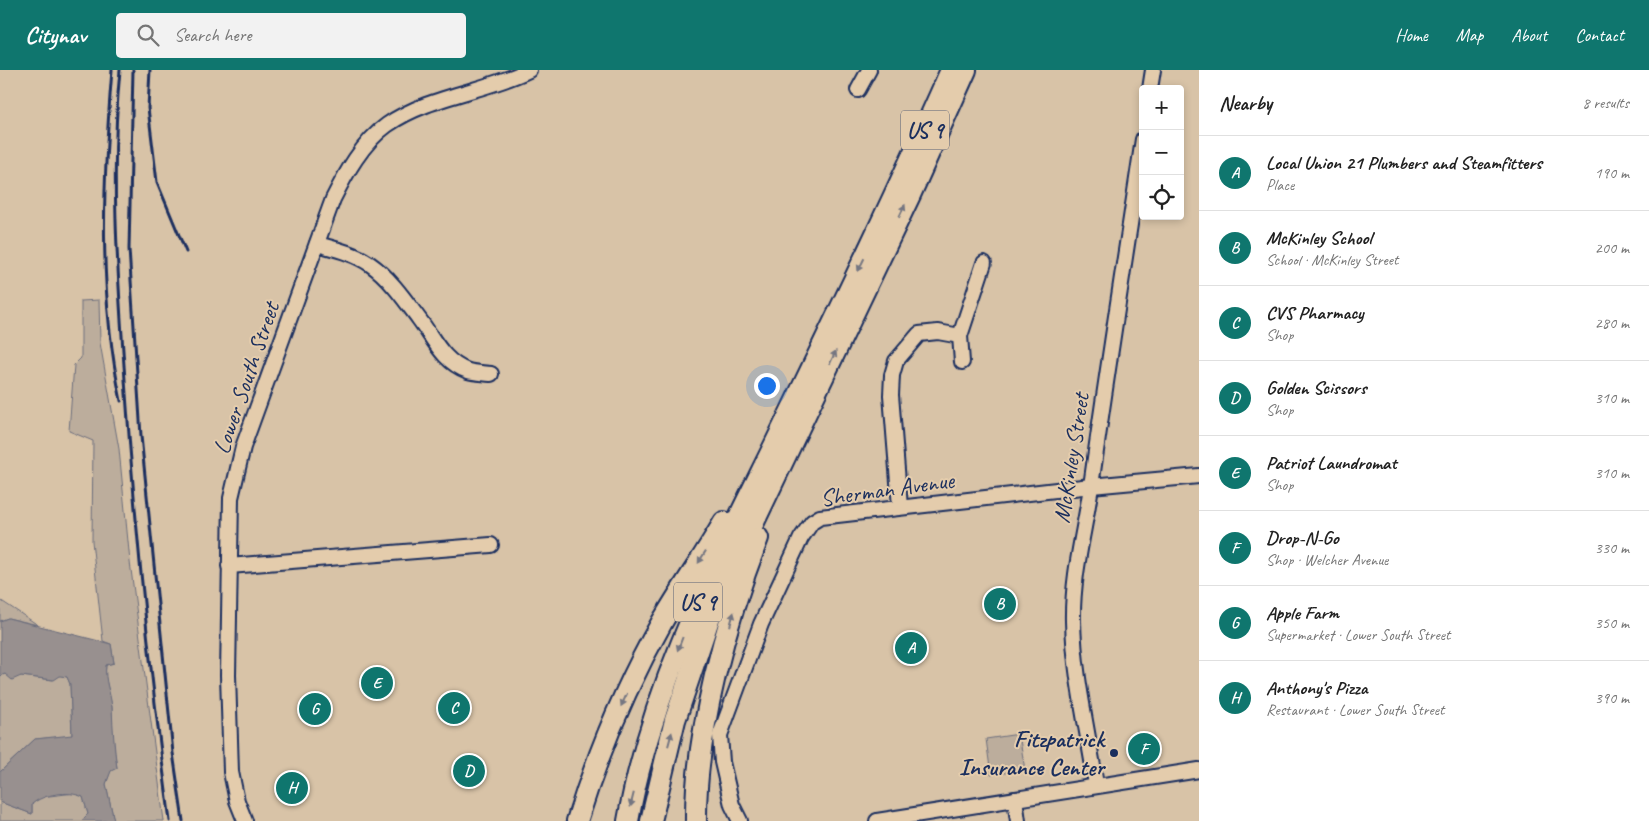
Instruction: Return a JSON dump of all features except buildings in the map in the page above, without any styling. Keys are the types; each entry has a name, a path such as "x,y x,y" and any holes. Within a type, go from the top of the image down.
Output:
{"highway":[{"path":"897,189 943,70"},
{"name":"US 9","path":"651,821 675,720 702,638 805,398 951,70"},
{"name":"US 9","path":"628,821 655,715 685,631 934,144 966,70"},
{"path":"934,144 973,70"},
{"path":"578,821 611,728 657,632 805,398"},
{"path":"696,821 703,737 727,638 805,398"}],"street":[{"name":"Lower South Street","path":"244,821 237,802 231,772 228,675 231,498 243,447 333,200 349,168 373,138 387,125 426,106 508,80 529,70"},
{"path":"858,90 869,70"},
{"path":"1151,85 1153,70"},
{"name":"McKinley Street","path":"1096,785 1074,641 1073,620 1077,562 1091,486 1115,313 1139,164"},
{"path":"317,244 356,255 370,264 381,273 420,320 437,348 451,361 468,371 491,374"},
{"path":"962,362 960,336 984,263"},
{"path":"900,507 891,395 892,375 896,361 919,334 938,332 960,336"},
{"name":"Sherman Avenue","path":"740,821 732,805 722,762 720,735 761,624 800,538 812,522 820,517 900,507 1199,476"},
{"path":"229,566 491,545"},
{"path":"877,821 1199,770"},
{"path":"1015,799 1018,821"}],"shaded area":[{"path":"99,300 100,343 119,449 130,562 164,821 114,821 106,784 111,770 117,768 112,733 112,707 105,675 106,665 114,663 111,644 103,641 92,541 93,441 69,431 74,365 81,358 81,301"},
{"path":"0,600 38,625 8,618 0,621"},
{"path":"8,618 111,644 114,663 106,665 106,671 117,768 111,771 106,784 114,821 81,821 88,814 83,797 77,795 56,794 43,798 32,804 32,814 0,802 0,772 35,739 72,735 70,684 67,677 60,676 54,680 21,676 12,680 5,674 0,676 0,621"},
{"path":"5,674 53,680 60,675 67,677 70,684 72,736 35,739 0,772 0,676"},
{"path":"1019,734 1025,770 991,775 986,739"},
{"path":"75,793 83,797 88,814 81,821 0,821 0,802 32,814 32,804 41,797"}],"railway":[{"path":"112,70 106,153 104,236 109,319 121,401"},
{"path":"120,70 115,186 122,342 133,490 144,601 170,821"},
{"path":"133,70 129,249 141,436 173,753 183,821"},
{"path":"150,70 148,108 157,182 186,252"}],"place":[{"name":"McKinley School","path":"1000,604"},
{"name":"Local Union 21 Plumbers and Steamfitters","path":"911,648"},
{"name":"Patriot Laundromat","path":"377,683"},
{"name":"CVS Pharmacy","path":"454,708"},
{"name":"Apple Farm","path":"315,709"},
{"name":"Drop-N-Go","path":"1144,749"},
{"name":"Fitzpatrick Insurance Center","path":"1114,753"},
{"name":"Golden Scissors","path":"469,771"},
{"name":"Anthony's Pizza","path":"292,788"}]}
